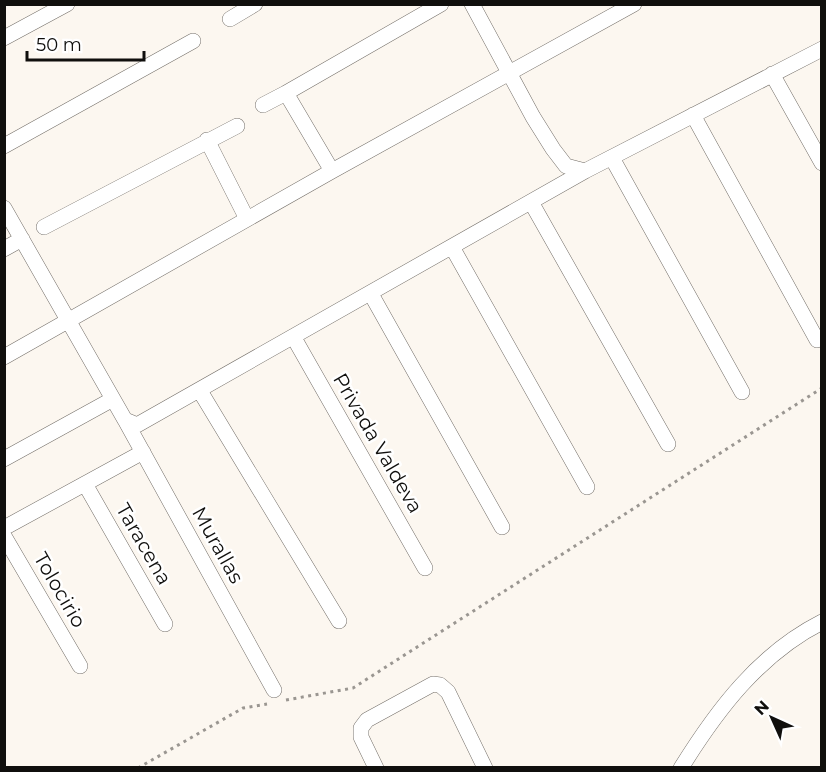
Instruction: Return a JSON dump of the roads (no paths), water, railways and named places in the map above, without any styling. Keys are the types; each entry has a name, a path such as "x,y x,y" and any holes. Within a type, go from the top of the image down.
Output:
{"street":[{"path":"4,38 67,4"},
{"path":"230,19 255,4"},
{"path":"263,105 441,4"},
{"path":"472,4 533,117 566,166 585,171"},
{"path":"4,357 332,171 634,4"},
{"path":"4,146 193,41"},
{"path":"125,420 137,425 146,422 585,171 822,49"},
{"path":"772,74 822,163"},
{"path":"286,93 332,171"},
{"path":"693,115 817,340"},
{"path":"44,227 237,126"},
{"path":"207,140 247,219"},
{"path":"612,158 742,392"},
{"path":"531,202 668,444"},
{"name":"Murallas","path":"4,208 143,452 274,690"},
{"path":"4,249 22,239"},
{"path":"452,247 587,487"},
{"path":"371,294 502,527"},
{"name":"Privada Valdeva","path":"294,338 425,568"},
{"path":"200,391 339,621"},
{"path":"4,459 113,399"},
{"path":"4,528 143,452"},
{"name":"Taracena","path":"85,484 165,624"},
{"name":"Tolocirio","path":"4,536 80,666"},
{"path":"681,768 732,693 772,655 822,622"},
{"path":"376,768 361,737 361,728 367,720 433,684 440,685 448,692 485,768"}]}
